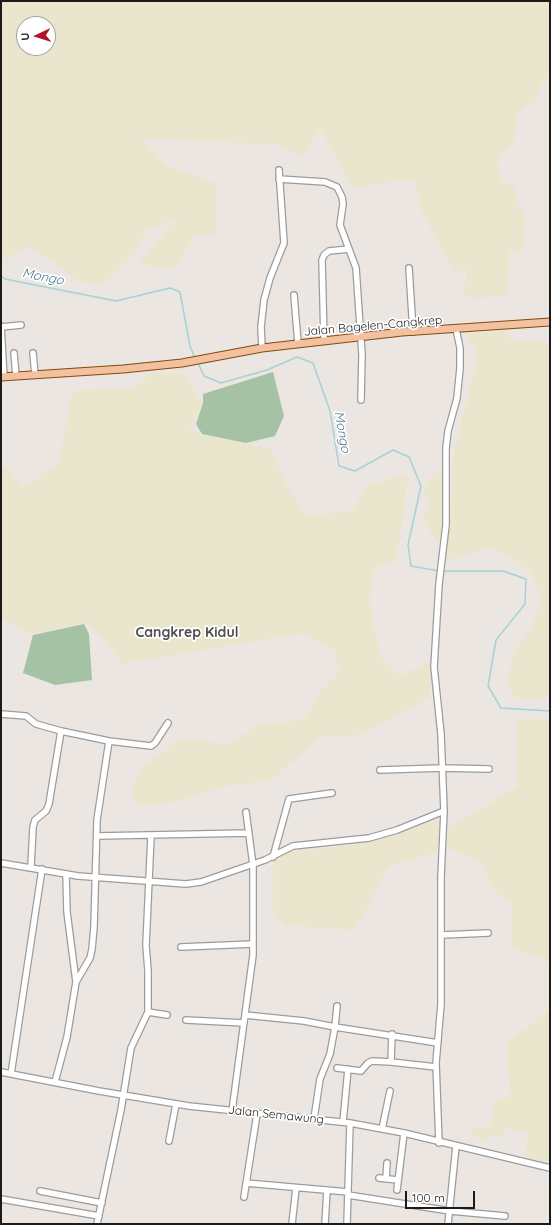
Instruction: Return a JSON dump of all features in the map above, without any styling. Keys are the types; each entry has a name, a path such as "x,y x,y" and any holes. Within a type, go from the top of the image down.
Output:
{"main road":[{"name":"Jalan Bagelen-Cangkrep","path":"3,377 182,363 262,348 361,336 550,322"}],"street":[{"path":"262,348 261,327 264,300 270,278 284,243 279,170"},
{"path":"279,179 321,181 337,187 342,197 343,204 340,225 356,268 361,336 361,400"},
{"path":"324,340 322,260 324,255 329,252 348,249"},
{"path":"409,268 413,332"},
{"path":"294,296 298,344"},
{"path":"3,377 1,326 21,325"},
{"path":"439,1142 436,1067 441,1004 441,877 444,811 441,734 434,667 439,584 446,525 448,431 457,398 460,368 460,348 456,330"},
{"path":"14,353 16,376"},
{"path":"34,353 35,375"},
{"path":"1,714 26,716 36,724 61,731 109,741 151,746 155,743 168,723"},
{"path":"31,867 33,827 35,820 46,810 49,804 61,731"},
{"path":"76,982 90,958 92,948 97,820 109,741"},
{"path":"380,770 442,768 489,769"},
{"path":"273,857 289,799 332,793"},
{"path":"1,862 95,878 186,884 201,882 238,868 253,865 300,844 369,838 397,830 444,811"},
{"path":"232,1111 252,972 253,865 246,812"},
{"path":"97,836 249,833"},
{"path":"98,1224 133,1041 146,1020 148,1012 146,945 151,836"},
{"path":"11,1074 42,869"},
{"path":"55,1082 67,1036 76,982 67,912 66,874"},
{"path":"442,935 488,933"},
{"path":"181,947 253,944"},
{"path":"314,1119 320,1079 330,1054 337,1006"},
{"path":"148,1012 167,1015"},
{"path":"245,1015 304,1021 438,1042"},
{"path":"186,1020 244,1023"},
{"path":"391,1062 392,1034"},
{"path":"338,1068 361,1071 368,1063 372,1061 436,1067"},
{"path":"343,1122 348,1069"},
{"name":"Jalan Semawung","path":"1,1072 176,1104 350,1123 404,1133 550,1168"},
{"path":"382,1130 390,1091"},
{"path":"169,1141 176,1104"},
{"path":"244,1197 257,1114"},
{"path":"347,1224 350,1123"},
{"path":"397,1190 404,1133"},
{"path":"448,1224 456,1146"},
{"path":"387,1163 382,1178 398,1180"},
{"path":"246,1183 327,1190 450,1210 505,1216"},
{"path":"292,1224 296,1188"},
{"path":"325,1224 327,1190"},
{"path":"40,1191 102,1203"},
{"path":"1,1199 99,1216"}],"shaded area":[{"path":"1,1 550,1 550,74 542,84 535,101 523,107 517,118 513,143 500,154 497,164 502,183 515,186 516,199 527,219 520,255 510,249 508,295 471,299 464,294 467,269 455,272 422,213 413,179 352,188 320,128 303,156 275,144 142,139 166,165 217,184 215,236 196,233 175,269 138,264 178,218 146,230 136,252 104,284 78,281 30,246 6,258 1,257"},
{"path":"506,331 512,341 533,339 550,345 550,695 535,701 513,697 507,680 514,652 531,629 542,600 530,570 492,547 446,561 454,452 478,354 465,333"},
{"path":"154,373 182,373 203,403 189,431 271,449 287,487 306,515 352,512 365,487 397,476 408,477 397,560 375,567 369,600 380,656 399,677 430,661 430,697 359,735 320,736 271,781 230,785 181,800 138,807 131,790 142,769 178,740 202,739 226,746 259,724 304,720 320,691 339,673 335,651 302,633 122,664 104,638 88,623 29,634 1,617 1,467 4,466 25,487 59,463 72,391 132,388"},
{"path":"436,472 444,474 445,525 441,546 426,526 424,516 431,506 423,496 426,482"},
{"path":"516,719 550,719 550,962 511,947 512,904 491,889 484,864 446,847 449,827 517,787"},
{"path":"441,819 438,852 388,867 355,930 285,925 273,910 273,861 289,852 361,844"},
{"path":"550,1009 550,1165 525,1159 528,1133 505,1128 502,1138 490,1135 486,1143 472,1134 471,1128 490,1129 495,1100 511,1097 506,1045"}],"green space":[{"path":"273,372 284,416 275,436 246,443 202,434 196,424 203,403 203,394"},
{"path":"84,624 89,634 92,680 55,685 23,673 33,635"}],"waterway":[{"name":"Mongo","path":"1,276 5,279 116,301 170,288 180,292 190,346 195,358"},
{"name":"Mongo","path":"198,363 204,376 221,383 267,370 297,357 313,363 330,411 339,466 355,471 393,450 409,457 421,486 408,545 411,566 439,571"},
{"name":"Mongo","path":"443,571 503,571 526,579 525,604 496,640 488,686 501,708 550,711"}],"district":[{"name":"Cangkrep Kidul","path":"187,633"}]}
